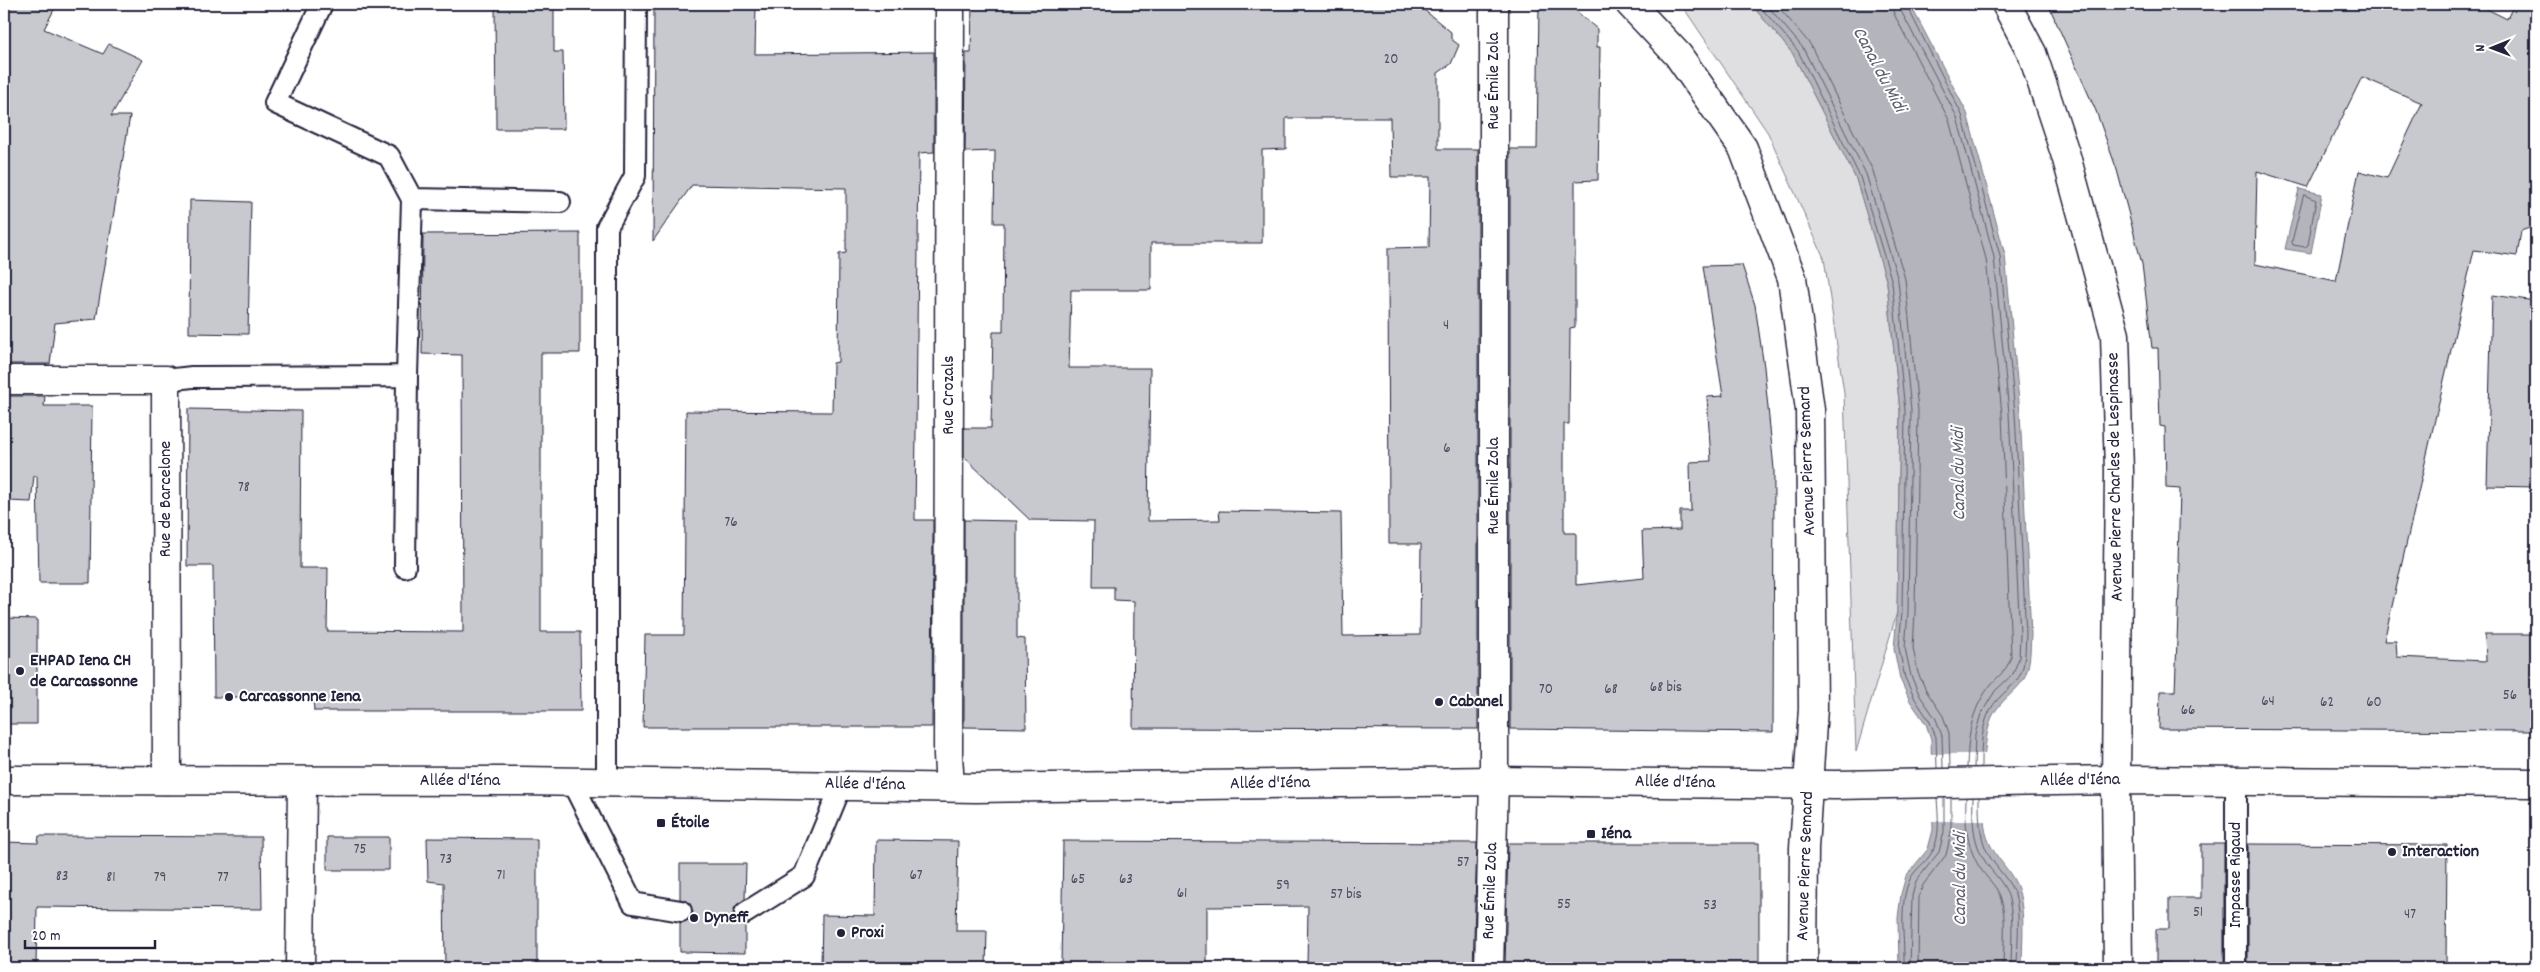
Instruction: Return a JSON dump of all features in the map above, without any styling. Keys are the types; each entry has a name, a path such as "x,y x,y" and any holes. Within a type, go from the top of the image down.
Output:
{"street":[{"name":"Rue Crozals","path":"950,4 948,755 950,787"},
{"name":"Rue Émile Zola","path":"1489,968 1494,781 1494,4"},
{"name":"Avenue Pierre Semard","path":"1630,4 1678,55 1742,148 1792,278 1810,410 1813,708 1822,785 1804,848 1803,968"},
{"name":"Avenue Pierre Charles de Lespinasse","path":"2006,4 2032,53 2066,156 2115,335 2119,471 2116,780 2118,968"},
{"path":"4,380 166,380"},
{"name":"Rue de Barcelone","path":"166,380 167,780"},
{"name":"Allée d'Iéna","path":"4,780 607,782 950,787 1494,781 1822,785 2116,780 2536,783"},
{"path":"300,968 302,782"}],"lane":[{"path":"322,4 275,103 389,156 412,199 407,376 406,567"},
{"path":"607,782 607,227 634,176 636,4"},
{"path":"412,199 560,202"},
{"path":"166,380 192,377 407,376"},
{"name":"Impasse Rigaud","path":"2236,781 2236,968"},
{"path":"572,782 633,903 681,911"},
{"path":"745,913 804,876 842,784"}],"shaded area":[{"path":"1681,4 1751,4 1793,54 1856,179 1887,283 1900,411 1897,612 1856,752 1844,393 1824,258 1768,133"}],"water":[{"name":"Canal du Midi","path":"1751,4 1910,4 1967,113 2005,255 2020,412 2031,635 2030,658 2023,680 2003,701 1992,717 1986,739 1983,796 1984,819 1989,842 2012,877 2020,896 2023,923 2022,968 1899,968 1898,918 1901,894 1906,876 1928,849 1933,830 1931,739 1926,724 1910,701 1900,679 1894,649 1897,612 1900,411 1887,283 1856,179 1793,54"},
{"path":"2299,189 2322,194 2311,253 2285,249"}],"pier":[{"path":"1929,754 1988,754 1986,821 1930,821"}],"building":[{"path":"4,4 57,4 44,29 103,54 109,44 143,60 111,116 130,116 96,319 55,323 50,364 4,364"},
{"path":"495,4 554,4 554,52 563,52 564,129 496,129"},
{"path":"654,4 756,4 755,54 934,52 934,152 919,153 915,520 933,520 932,727 643,727 645,635 684,635 686,411 832,412 833,363 838,362 839,254 846,253 846,188 692,185 653,241"},
{"path":"972,4 1407,4 1418,5 1451,32 1451,39 1459,45 1451,64 1438,73 1438,149 1478,149 1478,729 1133,728 1134,601 1114,600 1114,587 1093,587 1094,521 1030,520 964,457 964,428 991,428 993,332 1003,332 1004,223 994,223 995,151 965,152 966,53 971,53","holes":["1286,118 1390,118 1391,177 1430,177 1429,247 1388,248 1389,544 1421,544 1420,635 1343,636 1341,513 1219,511 1220,520 1148,521 1150,368 1069,368 1071,290 1151,290 1151,243 1262,243 1262,150 1286,149"]},
{"path":"1539,4 1568,4 1597,29 1597,47 1600,47 1598,180 1575,181 1575,327 1570,328 1569,424 1564,424 1564,533 1576,533 1576,585 1644,578 1642,531 1680,530 1680,511 1691,511 1690,462 1711,461 1707,397 1723,396 1703,266 1742,265 1755,305 1764,367 1774,469 1773,732 1510,729 1510,149 1537,149"},
{"path":"2048,4 2477,4 2507,19 2514,4 2536,4 2536,211 2532,227 2521,231 2517,256 2474,250 2384,641 2396,641 2397,657 2486,661 2485,634 2534,634 2536,731 2159,729 2160,691 2175,691 2180,564 2178,563 2180,489 2166,488 2165,427 2160,426 2158,348 2152,348 2142,264 2117,170 2096,111","holes":["2362,77 2422,103 2387,178 2359,171 2336,281 2255,264 2257,171 2308,187"]},
{"path":"190,200 251,202 248,334 189,333"},
{"path":"580,233 580,353 541,353 541,632 580,632 581,711 314,711 313,697 214,697 213,566 187,566 188,409 301,411 300,568 328,568 327,631 463,632 462,355 422,354 423,234"},
{"path":"2492,295 2536,301 2536,487 2487,486"},
{"path":"4,396 45,396 44,406 92,406 90,583 39,583 37,476 34,476 31,502 8,501 9,417 4,417"},
{"path":"964,520 1017,521 1017,638 1025,639 1026,728 964,727"},
{"name":"EHPAD Iena CH de Carcassonne","path":"4,618 37,619 37,724 4,724"},
{"path":"39,836 261,837 262,909 37,907 36,968 4,968 4,842 38,843"},
{"path":"327,837 389,837 389,870 327,870"},
{"path":"427,838 537,839 537,968 445,968 444,883 428,881"},
{"path":"876,840 958,841 956,931 987,931 986,968 821,968 822,915 875,916"},
{"path":"1063,841 1477,843 1473,968 1307,968 1308,906 1207,907 1207,968 1061,968"},
{"path":"1508,843 1759,843 1759,968 1505,968"},
{"path":"2201,844 2224,844 2224,968 2170,968 2170,963 2156,963 2156,929 2169,929 2169,898 2201,898"},
{"path":"2248,844 2447,845 2446,968 2306,966 2305,968 2248,968"},
{"path":"680,864 746,864 745,899 735,907 733,913 735,920 745,925 745,953 680,952 680,923 690,919 693,912 689,902 680,899"}],"place":[{"name":"EHPAD Iena CH de Carcassonne","path":"20,671"},
{"name":"Carcassonne Iena","path":"229,697"},
{"name":"Cabanel","path":"1439,702"},
{"name":"Étoile","path":"661,823"},
{"name":"Iéna","path":"1591,834"},
{"name":"Interaction","path":"2392,852"},
{"name":"Dyneff","path":"694,918"},
{"name":"Proxi","path":"841,933"}]}
